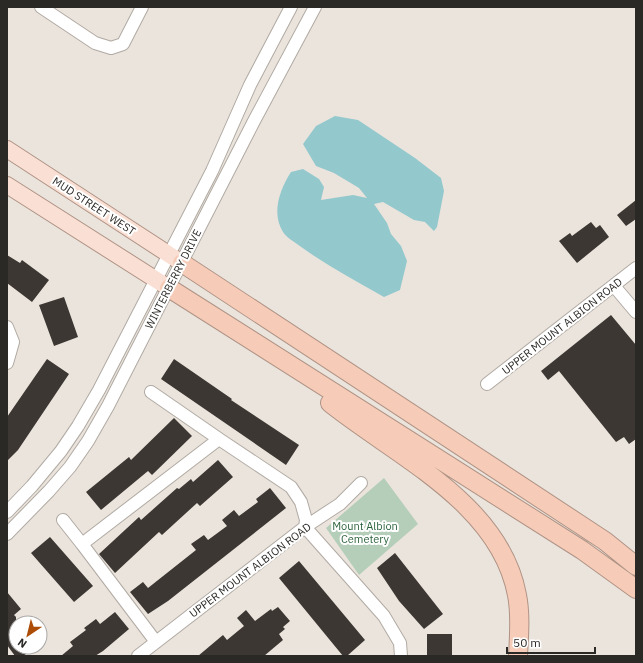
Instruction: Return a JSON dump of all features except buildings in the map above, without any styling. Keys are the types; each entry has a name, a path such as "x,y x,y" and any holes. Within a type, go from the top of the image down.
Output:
{"highway":[{"path":"175,259 592,533 636,566"},
{"path":"162,284 582,550 636,588"},
{"path":"249,339 337,409 433,476 461,500 483,525 496,544 509,569 517,596 519,630 518,656"}],"main road":[{"name":"MUD STREET WEST","path":"7,150 175,259"},
{"path":"7,184 162,284"}],"street":[{"path":"41,7 95,43 111,48 123,44 142,7"},
{"name":"WINTERBERRY DRIVE","path":"7,534 50,491 88,441 108,406 162,284 175,259 250,84 291,7"},
{"name":"WINTERBERRY DRIVE","path":"7,512 37,481 78,426 162,284 254,121 315,7"},
{"name":"UPPER MOUNT ALBION ROAD","path":"488,384 636,268"},
{"path":"614,286 636,312"},
{"path":"7,327 13,342 7,363"},
{"path":"151,392 291,487 301,502 306,520 305,527 384,616 400,642 401,656"},
{"path":"82,544 219,439"},
{"name":"UPPER MOUNT ALBION ROAD","path":"138,656 305,527 340,504 361,483"},
{"path":"63,520 156,642"}],"green space":[{"name":"Mount Albion Cemetery","path":"384,478 418,524 359,575 326,528"}],"water":[{"path":"335,116 358,120 415,158 441,178 444,191 437,227 434,231 425,222 414,220 383,202 374,204 387,223 391,234 401,246 407,261 400,290 384,297 339,272 307,251 286,236 279,225 277,209 278,201 283,186 291,172 303,169 319,179 324,187 321,200 353,195 367,198 359,188 334,173 316,166 303,144 316,126"}]}
